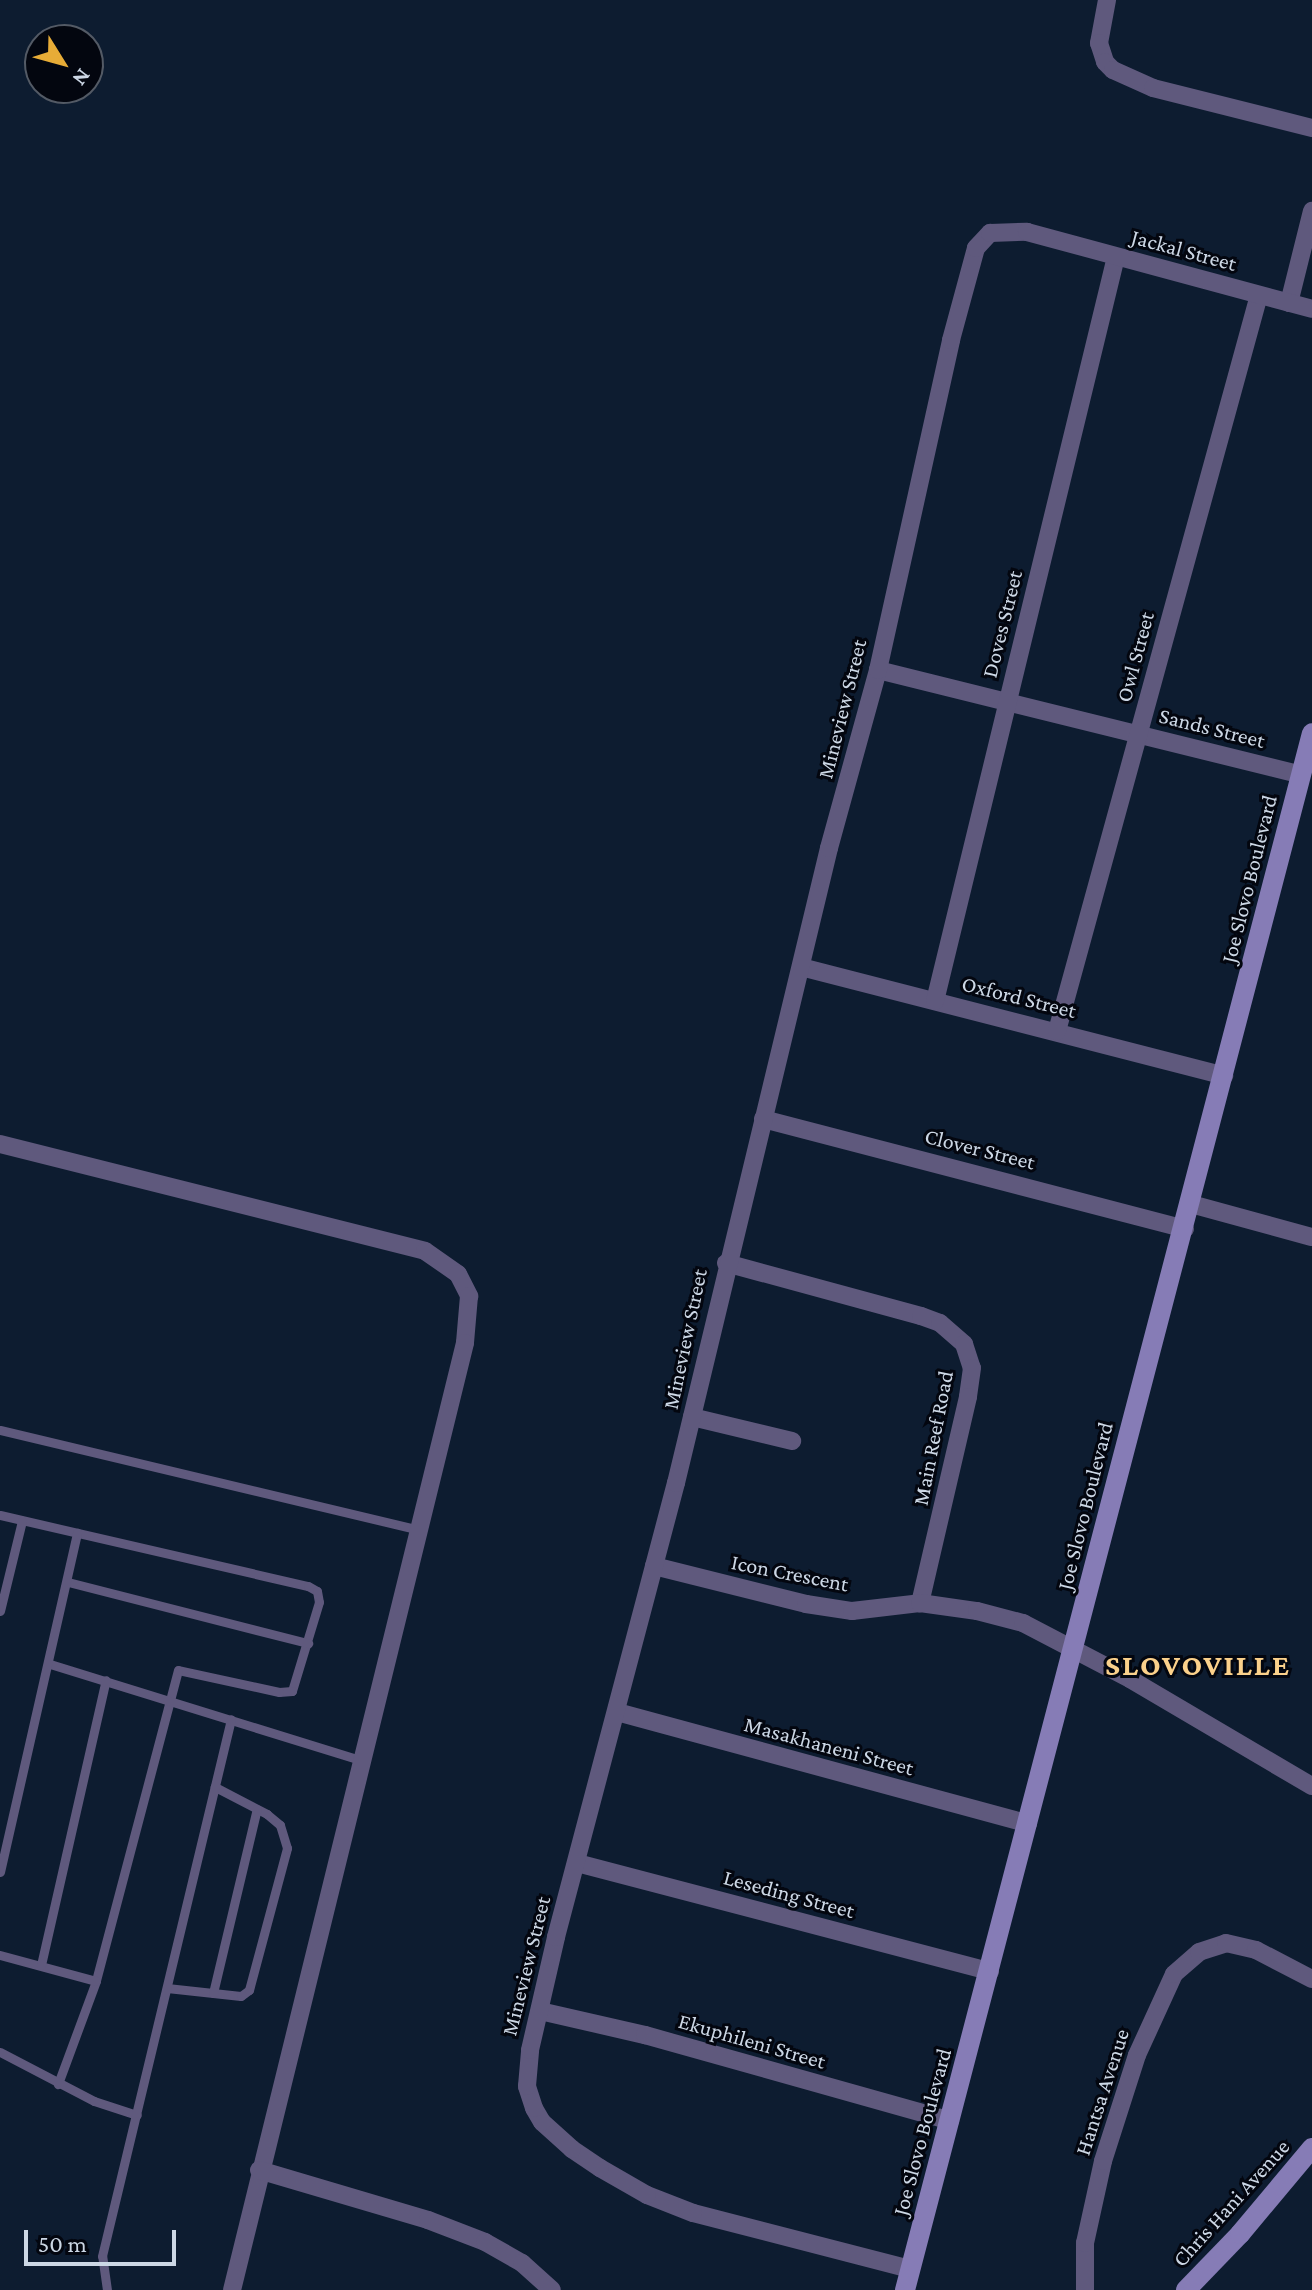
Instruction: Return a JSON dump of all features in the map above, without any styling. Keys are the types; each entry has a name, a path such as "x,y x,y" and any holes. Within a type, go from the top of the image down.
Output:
{"street":[{"path":"1107,0 1099,43 1105,62 1120,74 1153,88 1312,128"},
{"path":"1289,303 1312,211"},
{"name":"Mineview Street","path":"910,2269 693,2213 647,2195 572,2149 542,2122 527,2086 529,2059 540,2011 692,1417 726,1263 829,848 878,670 900,560 970,263 981,239 990,233 1007,230 1045,238"},
{"name":"Jackal Street","path":"1045,238 1312,309"},
{"name":"Doves Street","path":"935,1001 1116,257"},
{"name":"Owl Street","path":"1057,1031 1259,295"},
{"name":"Sands Street","path":"878,670 1301,775"},
{"name":"Joe Slovo Boulevard","path":"905,2290 1185,1229 1312,733"},
{"name":"Oxford Street","path":"801,967 1224,1076"},
{"name":"Clover Street","path":"763,1119 1185,1229"},
{"path":"0,1144 425,1251 448,1265 464,1283 470,1313 420,1530 259,2170 232,2290"},
{"path":"1191,1204 1312,1237"},
{"name":"Main Reef Road","path":"726,1263 921,1316 940,1323 964,1344 972,1368 968,1397 920,1603"},
{"path":"692,1417 792,1441"},
{"name":"Icon Crescent","path":"654,1566 806,1604 852,1611 920,1603 977,1611 1023,1623 1073,1648 1312,1786"},
{"name":"Masakhaneni Street","path":"617,1712 1028,1824"},
{"name":"Leseding Street","path":"577,1863 990,1971"},
{"name":"Hantsa Avenue","path":"1085,2290 1085,2243 1103,2161 1137,2055 1174,1974 1199,1952 1226,1943 1256,1950 1312,1979"},
{"name":"Ekuphileni Street","path":"540,2011 645,2035 950,2121"},
{"name":"Chris Hani Avenue","path":"1186,2290 1240,2234 1312,2148"},
{"path":"259,2170 428,2220 485,2242 522,2263 552,2290"}],"lane":[{"path":"0,1430 420,1530"},
{"path":"0,1515 308,1586 317,1591 319,1602 292,1691 279,1692 180,1669 96,1981 58,2084"},
{"path":"0,1611 22,1521"},
{"path":"0,1872 50,1664 77,1533"},
{"path":"68,1582 308,1643"},
{"path":"50,1664 363,1761"},
{"path":"41,1965 106,1680"},
{"path":"107,2290 102,2256 231,1719"},
{"path":"167,1988 241,1996 249,1990 287,1848 280,1825 215,1787"},
{"path":"213,1993 257,1809"},
{"path":"0,1955 96,1981"},
{"path":"0,2052 58,2084 137,2115"}],"district":[{"name":"SLOVOVILLE","path":"1198,1665"}]}
